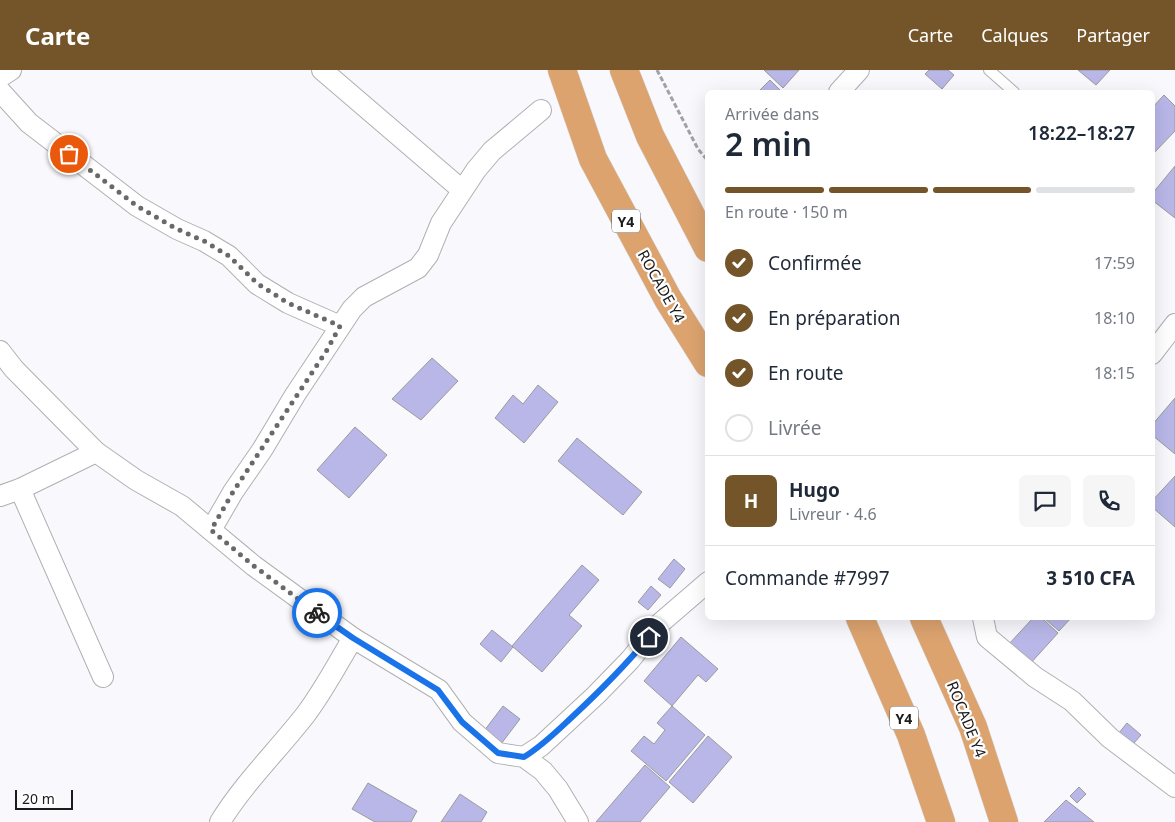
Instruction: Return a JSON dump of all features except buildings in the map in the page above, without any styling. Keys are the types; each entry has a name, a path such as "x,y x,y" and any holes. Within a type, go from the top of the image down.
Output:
{"highway":[{"name":"ROCADE Y4","path":"562,70 593,159 668,299 705,358"},
{"path":"624,70 650,136 705,242"},
{"name":"Y4","path":"861,620 911,735 940,822"},
{"name":"ROCADE Y4","path":"925,620 973,727 1004,822"}],"street":[{"path":"0,77 11,70"},
{"path":"322,70 462,190"},
{"path":"841,90 859,70"},
{"path":"0,91 29,123 137,206 229,256 258,284 288,303 340,326"},
{"path":"211,530 233,492 327,350 340,326 364,297 418,268 428,255 442,223 476,170 492,151 541,110"},
{"path":"1155,350 1175,324"},
{"path":"0,351 14,369 96,452 136,480 182,506 254,566 353,638 438,690 462,722 498,753 524,757 544,771 558,789 578,822"},
{"path":"0,496 20,489 96,452"},
{"path":"20,489 103,677"},
{"path":"524,757 541,746 596,696 630,660 658,626 705,585"},
{"path":"983,620 987,637 1035,677 1072,701 1110,738 1175,787"},
{"path":"220,822 231,804 329,682 353,638"}],"lane":[{"path":"989,70 1012,90"}],"path":[{"path":"657,70 698,149 705,157"}],"way so far":[{"path":"69,154 137,206 229,256 258,284 288,303 340,326 327,350 295,395 211,530 254,566 317,613"}],"route":[{"path":"317,613 353,638 438,690 462,722 498,753 524,757 541,746 596,696 649,637"}]}
